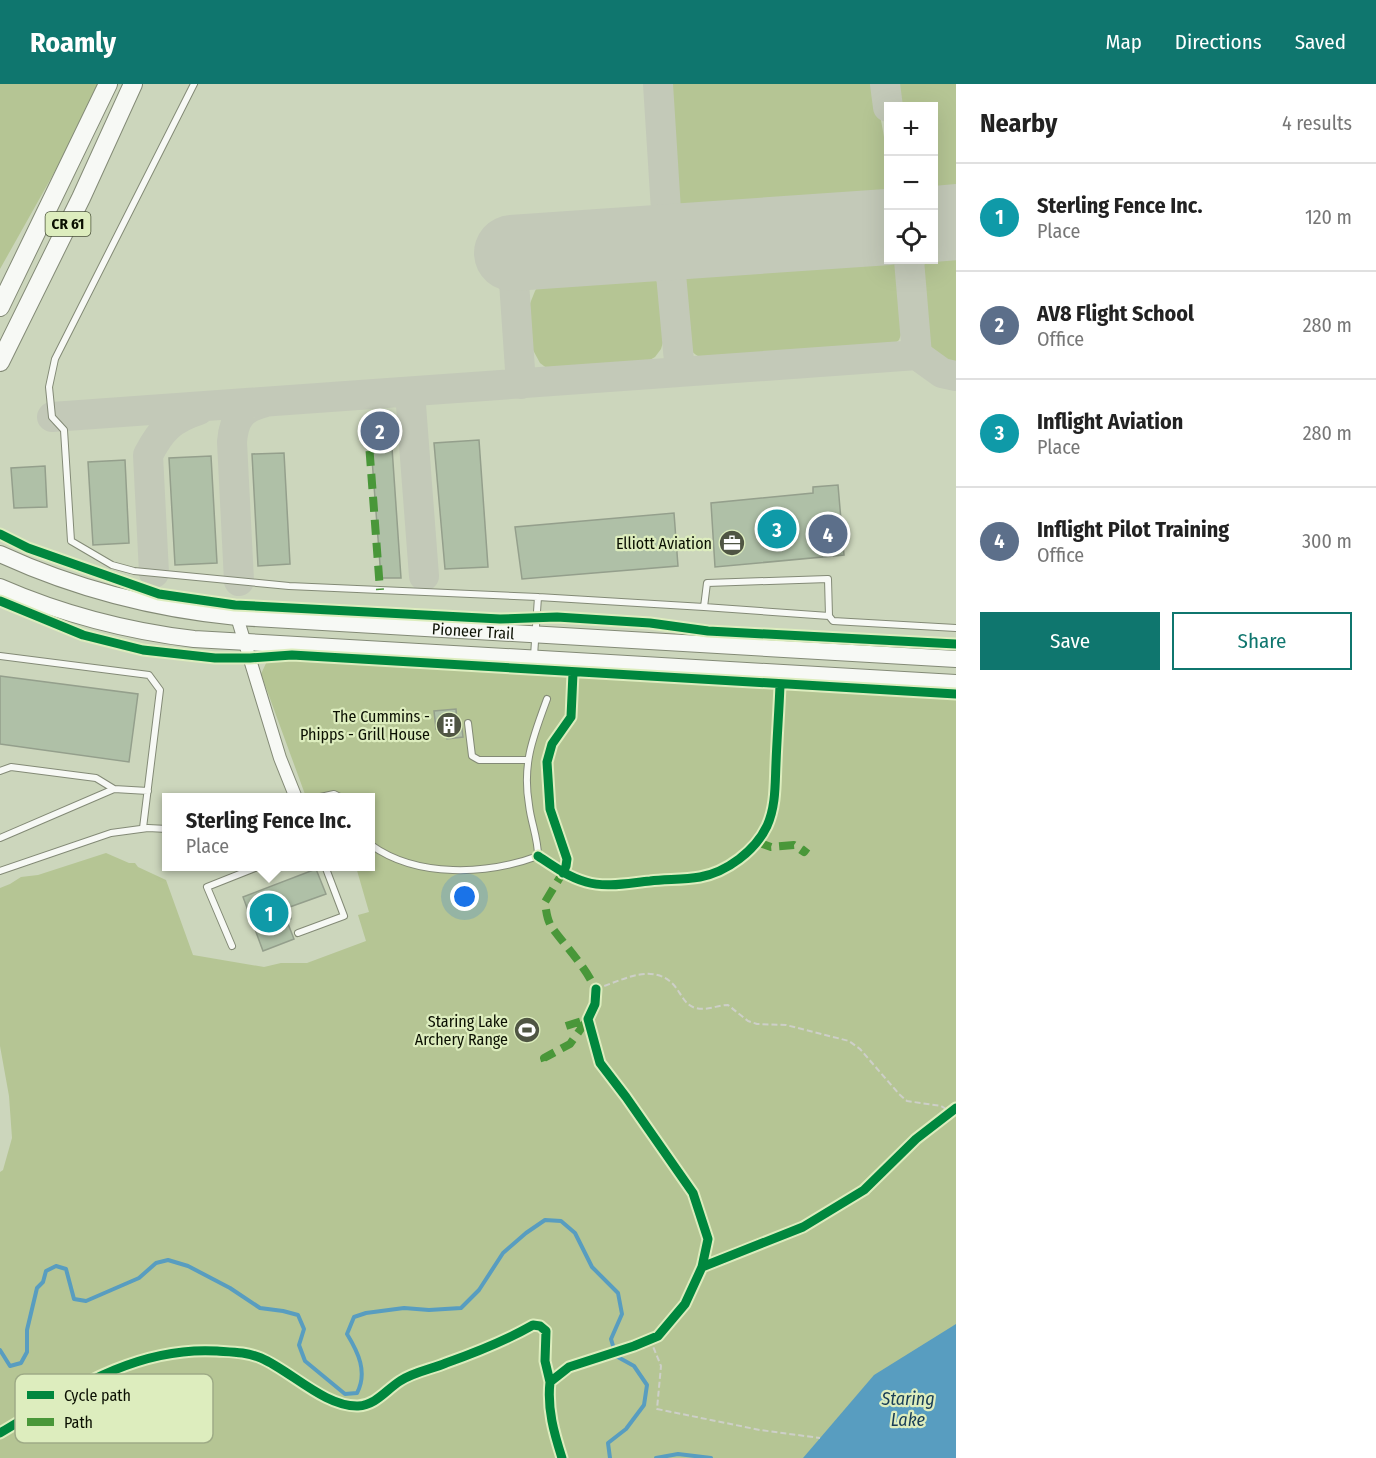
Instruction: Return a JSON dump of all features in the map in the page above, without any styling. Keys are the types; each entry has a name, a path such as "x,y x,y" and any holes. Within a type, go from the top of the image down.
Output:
{"main road":[{"name":"CR 61","path":"0,307 108,84"},
{"name":"CR 61","path":"0,362 81,198 133,84"},
{"name":"Pioneer Trail","path":"0,554 70,582 118,597 160,608 237,618 956,659"},
{"name":"Pioneer Trail","path":"0,587 85,618 154,634 245,642 956,683"}],"street":[{"path":"237,618 280,758 294,793"}],"lane":[{"path":"194,84 55,359 49,387 52,417 64,430 71,541 112,565 134,571 289,586 538,597 829,616"},
{"path":"704,607 707,583 828,579 829,616 833,621 956,628"},
{"path":"534,659 538,597"},
{"path":"0,656 85,669 149,675 160,690 143,828"},
{"path":"375,847 390,856 437,868 481,869 538,856 538,842 528,804 526,768 529,750 547,699"},
{"path":"468,723 472,756 479,760 527,760"},
{"path":"0,771 12,767 96,778 114,789"},
{"path":"0,838 114,789 148,791"},
{"path":"0,871 111,833 143,828 162,829"},
{"path":"232,946 207,887 249,871"},
{"path":"298,933 344,916 327,871"}],"path":[{"path":"596,988 650,972 662,974 671,981 690,1006 698,1009 728,1005 748,1021 757,1024 786,1025 849,1041 860,1049 907,1101 953,1110"},
{"path":"942,1119 953,1110"},
{"path":"650,1340 661,1366 657,1409 760,1430 820,1438"}],"green space":[{"path":"0,84 104,84 0,269"},
{"path":"667,84 874,84 884,138 884,201 872,210 705,222 693,219 683,212 676,197"},
{"path":"896,84 956,84 956,204 938,204 938,102 899,102"},
{"path":"956,244 956,366 938,357 928,339 923,268 924,264 938,264 938,247"},
{"path":"879,249 884,251 884,264 899,264 901,268 905,324 899,340 892,346 884,348 712,361 696,355 685,341 682,286 687,271 700,261"},
{"path":"638,266 652,272 659,286 664,339 655,357 639,366 556,371 540,363 533,350 529,306 541,282 558,272"},
{"path":"280,653 956,690 956,1458 0,1458 0,1172 3,1170 12,1138 9,1096 0,1046 0,888 21,877 38,875 106,853 129,863 135,863 138,867 166,880 193,955 264,967 281,963 307,963 366,941 358,915 369,912 357,871 375,871 375,793 305,793 261,674 268,659"}],"water":[{"name":"Staring Lake","path":"956,1324 956,1458 803,1458 874,1375"}],"building":[{"path":"369,419 390,419 401,578 381,578"},
{"path":"479,440 488,567 445,569 434,443"},
{"path":"284,453 290,564 258,566 252,454"},
{"path":"211,456 217,563 175,565 169,458"},
{"path":"125,460 129,543 93,545 88,462"},
{"path":"45,466 47,507 14,508 11,468"},
{"path":"838,485 844,555 715,567 711,503 813,493 813,487"},
{"path":"674,513 678,566 522,579 515,527"},
{"path":"0,676 138,694 129,762 0,744"},
{"name":"The Cummins - Phipps - Grill House","path":"456,709 457,723 461,722 463,737 447,739 446,728 436,729 434,711"},
{"path":"311,871 317,871 326,894 287,908 291,919 287,921 294,939 263,951 243,897"}],"waterway":[{"path":"0,1350 10,1366 21,1363 27,1352 27,1330 37,1288 43,1282 46,1271 56,1266 66,1269 74,1299 86,1301 139,1278 156,1263 168,1260 188,1266 230,1288 260,1308 298,1315 304,1329 299,1345 305,1361 345,1394 357,1393 362,1370 358,1355 347,1334 354,1317 366,1313 404,1308 429,1310 461,1308 479,1290 503,1253 545,1220 561,1221 575,1233 592,1267 618,1293 622,1314 611,1339 616,1356 634,1366 647,1385 644,1405 626,1429 608,1443 610,1458"},
{"path":"656,1458 678,1454 711,1458"}],"taxiway":[{"path":"658,84 668,242 680,372"},
{"path":"885,84 887,102"},
{"path":"512,253 521,384"},
{"path":"909,264 917,355"},
{"path":"52,417 917,355 942,373 956,376"},
{"path":"410,392 424,576"},
{"path":"239,581 233,433 237,420 245,411 266,402"},
{"path":"154,573 148,455 168,426 181,417 199,410"}],"runway":[{"path":"938,224 956,222"},
{"path":"512,253 884,227"}],"marked path":[{"path":"370,430 368,430 380,590"},
{"path":"757,842 771,847 794,845 804,852 807,848"},
{"path":"565,869 545,902 548,917 551,926 590,979 595,994"},
{"path":"566,1026 588,1019"},
{"path":"545,1061 544,1058 570,1044 588,1019"}],"cycle path":[{"path":"0,534 28,548 159,594 235,605 500,619 557,617 650,623 708,631 956,644"},
{"path":"0,601 83,635 143,650 215,658 292,655 956,694"},
{"path":"563,873 567,859 550,809 547,762 552,744 571,717 573,673"},
{"path":"538,856 579,880 610,885 700,877 720,870 739,859 762,835 774,803 780,685"},
{"path":"596,989 595,1004 588,1019 600,1063 693,1193 708,1239 702,1267"},
{"path":"562,1458 550,1411 550,1382 569,1367 658,1336 685,1304 702,1267 803,1227 864,1190 916,1139 956,1108"},
{"path":"105,1374 158,1356 187,1351 245,1353 272,1364 333,1401 358,1406 376,1400 411,1375 480,1350 533,1325 540,1326 546,1331 545,1361 550,1382"},
{"path":"0,1433 15,1424"}],"place":[{"name":"AV8 Flight School","path":"380,431"},
{"name":"Inflight Aviation","path":"777,529"},
{"name":"Inflight Pilot Training","path":"828,534"},
{"name":"Elliott Aviation","path":"732,543"},
{"name":"The Cummins - Phipps - Grill House","path":"449,725"},
{"name":"Sterling Fence Inc.","path":"269,913"},
{"name":"Staring Lake Archery Range","path":"527,1030"}]}
